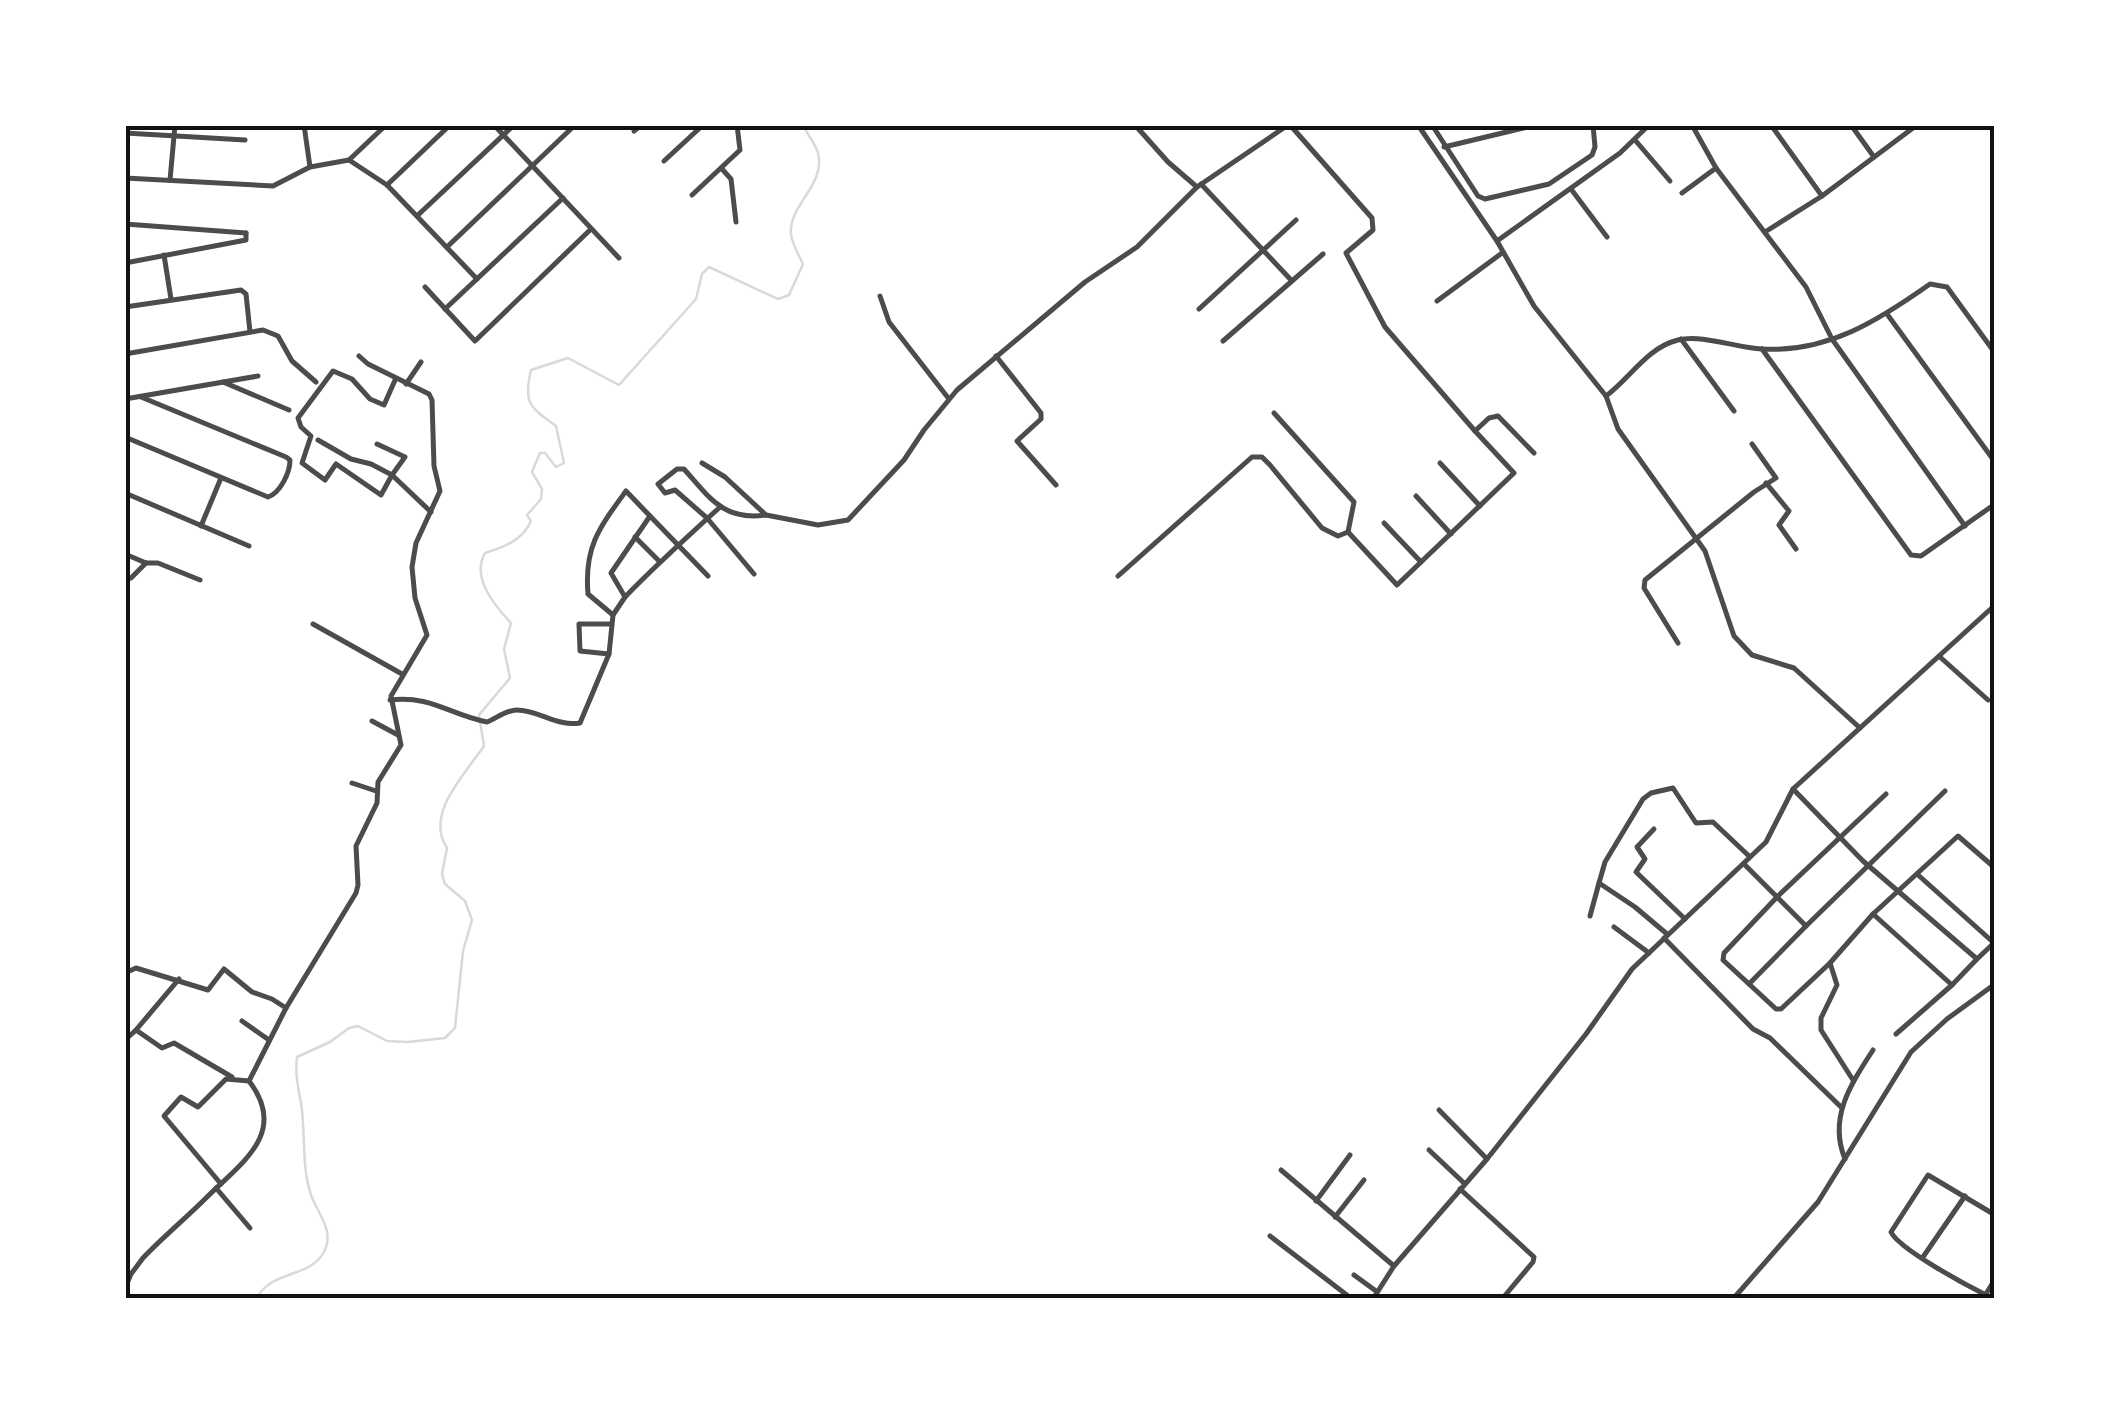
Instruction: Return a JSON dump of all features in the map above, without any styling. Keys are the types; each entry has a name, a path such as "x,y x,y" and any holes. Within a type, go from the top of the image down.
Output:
{"street":[{"path":"170,180 175,125"},
{"path":"304,125 310,168"},
{"path":"125,178 273,186 310,168 350,160 386,125"},
{"path":"387,185 450,125"},
{"path":"494,125 618,258"},
{"path":"417,216 514,125"},
{"path":"447,247 575,125"},
{"path":"634,132 641,125"},
{"path":"664,161 703,125"},
{"path":"692,195 740,150 737,125"},
{"path":"1134,125 1292,281"},
{"path":"754,574 708,518 674,490 663,492 659,482 684,469 719,508 818,525 848,520 904,460 949,399 996,356 1085,282 1137,247 1199,185 1289,125 1372,218 1372,230 1346,254 1377,316 1514,473 1397,585 1348,532"},
{"path":"1418,125 1498,241 1545,321 1609,394 1618,429 1706,551 1734,636 1752,655 1785,664 1809,679 1860,728"},
{"path":"1432,125 1478,196 1485,199 1549,184 1592,156 1596,147 1593,125"},
{"path":"1444,146 1536,125"},
{"path":"1498,241 1635,140 1649,125"},
{"path":"1692,125 1716,168 1806,286 1832,339 1965,526"},
{"path":"1771,125 1822,196"},
{"path":"1851,125 1874,158"},
{"path":"1765,232 1822,196 1917,125"},
{"path":"125,133 246,140"},
{"path":"1635,140 1670,181"},
{"path":"350,160 387,185 477,278"},
{"path":"721,168 731,180 736,222"},
{"path":"1682,192 1716,168"},
{"path":"1571,189 1607,236"},
{"path":"445,309 562,198"},
{"path":"1199,309 1296,220"},
{"path":"125,224 242,231 248,237 125,263"},
{"path":"425,287 474,341 591,228"},
{"path":"1438,301 1502,253"},
{"path":"1223,341 1322,254"},
{"path":"164,255 171,299"},
{"path":"1609,394 1662,346 1681,339 1762,350 1796,347 1852,333 1930,284 1947,286 1995,353"},
{"path":"125,307 242,290 246,294 250,332"},
{"path":"880,296 889,322 949,399"},
{"path":"1887,314 1995,462"},
{"path":"125,354 250,332 273,332 292,360 316,382"},
{"path":"1681,339 1734,411"},
{"path":"1762,350 1912,555 1920,556 1995,504"},
{"path":"249,1081 286,1008 356,893 356,846 377,804 376,791 400,749 390,700 427,637 414,598 412,567 416,543 440,491 434,466 432,400 429,394 359,356"},
{"path":"996,356 1042,416 1017,442 1056,486"},
{"path":"406,384 421,362"},
{"path":"376,444 405,457 380,496 336,464 324,480 302,463 312,438 300,427 298,418 333,370 352,378 370,399 384,405 396,378"},
{"path":"125,399 258,376"},
{"path":"223,382 289,410"},
{"path":"125,437 271,497 289,470 290,460 141,397"},
{"path":"1274,413 1354,502 1348,532"},
{"path":"1474,430 1495,415 1534,453"},
{"path":"318,440 350,460 371,464 392,475 432,513"},
{"path":"1678,644 1643,584 1776,476 1752,444"},
{"path":"1118,576 1252,457 1262,457 1270,464 1322,528 1338,536 1348,532"},
{"path":"1440,462 1480,506"},
{"path":"702,463 725,477 766,515"},
{"path":"200,526 222,477"},
{"path":"1766,483 1789,511 1780,525 1796,548"},
{"path":"613,615 588,594 586,562 594,538 626,491 708,576"},
{"path":"125,493 249,546"},
{"path":"1416,496 1451,534"},
{"path":"390,700 417,698 436,702 487,722 518,710 562,723 580,722 609,654 613,615 625,597 719,508"},
{"path":"625,597 611,573 650,516"},
{"path":"1384,523 1420,562"},
{"path":"635,536 660,562"},
{"path":"125,554 200,580"},
{"path":"125,579 146,563"},
{"path":"1354,1274 1372,1296 1487,1159 1632,969 1766,842 1793,788 1995,605"},
{"path":"313,624 402,674"},
{"path":"609,654 580,651 580,624 610,624"},
{"path":"1940,657 1988,700"},
{"path":"372,721 398,735"},
{"path":"352,783 376,791"},
{"path":"1590,916 1605,862 1651,793 1673,788 1696,823 1713,822 1750,858"},
{"path":"1793,788 1840,840 1977,959"},
{"path":"1749,984 1945,791"},
{"path":"1886,794 1778,896 1722,956 1771,1005 1781,1009 1830,964 1872,914 1958,836 1995,868"},
{"path":"1654,829 1637,847 1644,859 1636,872 1684,919"},
{"path":"1744,864 1806,926"},
{"path":"1896,1034 1952,986 1994,942 1916,874"},
{"path":"1600,883 1635,906 1753,1028 1770,1038 1841,1107"},
{"path":"1872,914 1952,986"},
{"path":"1614,927 1649,953"},
{"path":"1830,964 1838,985 1822,1018 1821,1030 1854,1080"},
{"path":"125,972 136,968 208,990 224,969 252,992 272,998 286,1008"},
{"path":"125,1040 179,979"},
{"path":"1734,1299 1818,1202 1911,1052 1995,984"},
{"path":"242,1021 269,1040"},
{"path":"125,1288 143,1258 246,1161 262,1131 264,1108 249,1081 232,1077 178,1044 162,1048 136,1030"},
{"path":"1845,1159 1837,1134 1841,1107 1873,1050"},
{"path":"232,1077 198,1106 181,1098 164,1116 250,1228"},
{"path":"1439,1110 1487,1159"},
{"path":"1429,1150 1532,1252 1533,1262 1502,1299"},
{"path":"1316,1200 1350,1155"},
{"path":"1282,1170 1394,1266"},
{"path":"1995,1215 1932,1176 1925,1176 1891,1232 1894,1238 1985,1297 1995,1279"},
{"path":"1335,1217 1364,1180"},
{"path":"1923,1257 1964,1196"},
{"path":"1270,1236 1352,1299"}],"waterway":[{"path":"256,1299 271,1283 317,1261 327,1244 327,1230 311,1195 306,1172 297,1057 358,1026 387,1041 408,1042 445,1038 455,1028 463,951 472,920 465,901 445,884 442,874 447,848 441,822 450,794 484,746 479,715 510,678 504,649 511,623 486,590 481,562 485,553 512,542 528,528 531,521 527,515 541,499 542,489 532,472 540,453 545,453 556,467 564,463 556,426 531,404 531,370 568,358 619,385 696,299 702,274 709,267 778,299 789,295 803,264 792,238 792,224 819,165 817,149 803,125"}]}
